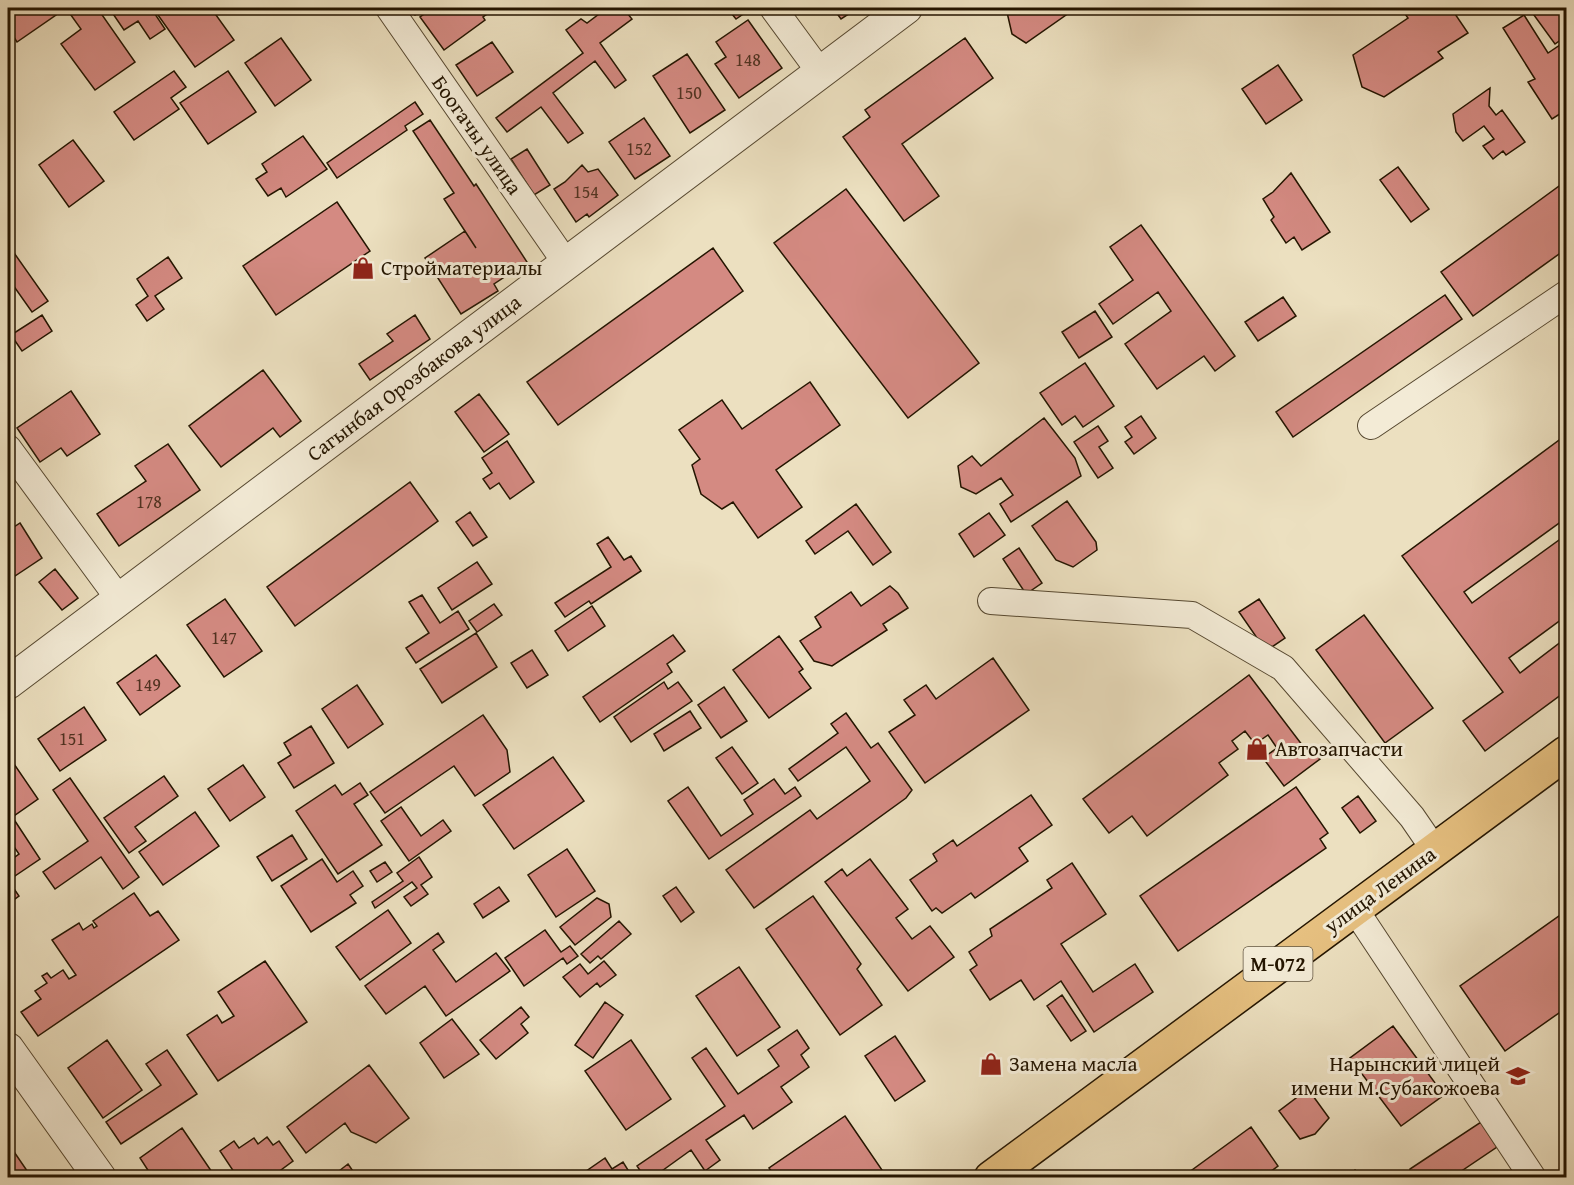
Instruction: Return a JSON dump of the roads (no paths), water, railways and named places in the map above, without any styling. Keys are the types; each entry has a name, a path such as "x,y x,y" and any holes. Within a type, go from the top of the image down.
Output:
{"main road":[{"name":"улица Ленина","path":"991,1178 1566,753"}],"street":[{"name":"Боогачы улица","path":"389,8 566,264"},
{"path":"773,8 820,72"},
{"name":"Сагынбая Орозбакова улица","path":"8,683 906,8"},
{"path":"1371,426 1566,294"},
{"path":"8,448 119,598"},
{"path":"991,601 1192,615 1283,668 1412,817 1434,849"},
{"path":"1354,908 1533,1178"},
{"path":"8,1049 100,1178"}],"place":[{"name":"Стройматериалы","path":"363,268"},
{"name":"Автозапчасти","path":"1257,749"},
{"name":"Замена масла","path":"991,1064"},
{"name":"Нарынский лицей имени М.Субакожоева","path":"1518,1076"}]}
